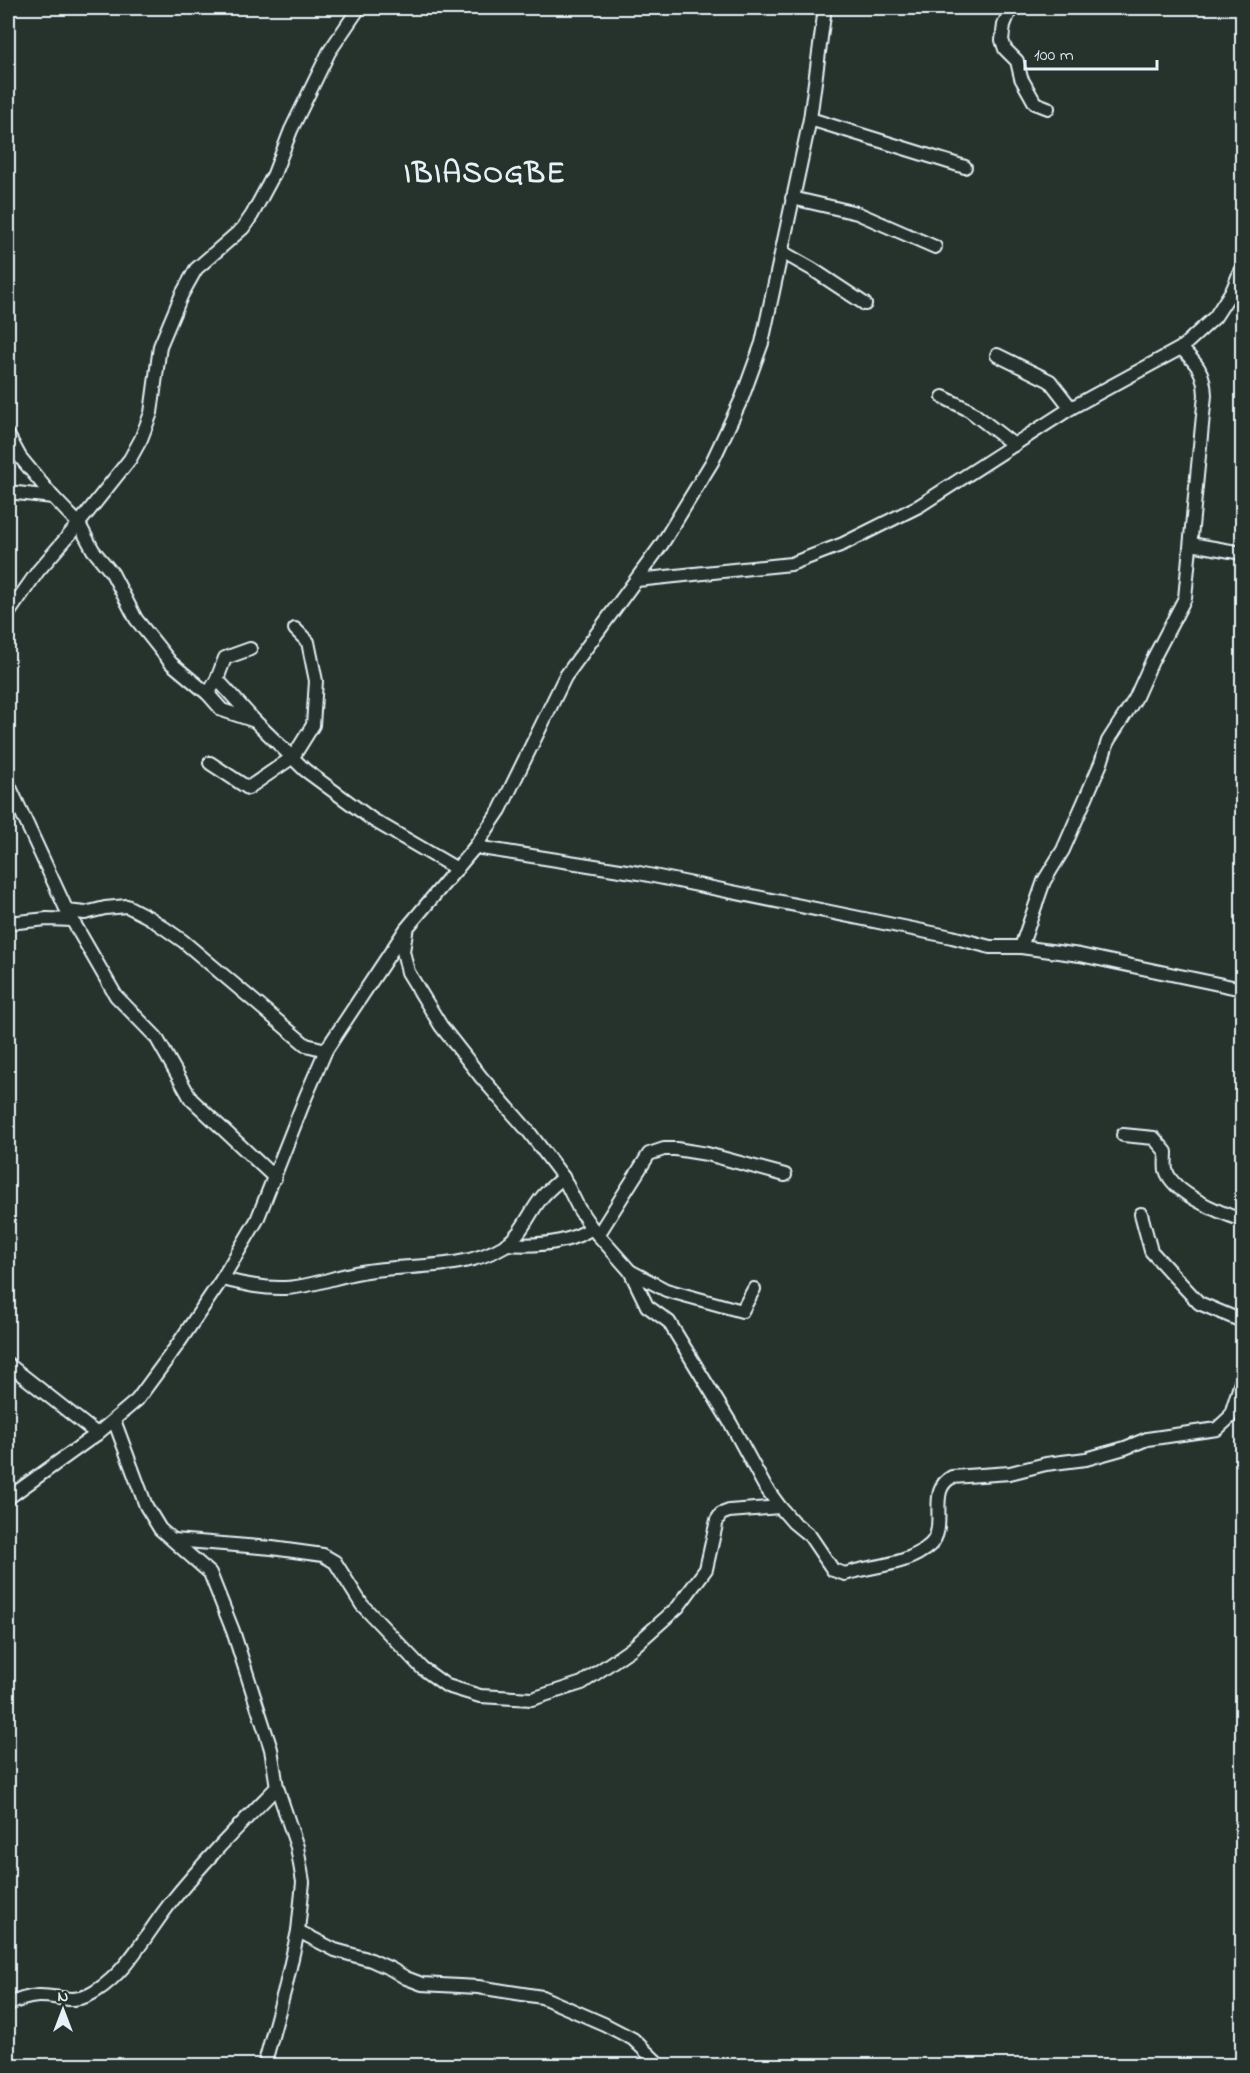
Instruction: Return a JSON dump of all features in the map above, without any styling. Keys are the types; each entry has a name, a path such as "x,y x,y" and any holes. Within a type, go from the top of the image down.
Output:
{"street":[{"path":"8,614 38,572 130,459 151,413 160,346 187,283 196,269 243,228 252,215 274,174 291,130 329,52 359,8"},
{"path":"8,1498 97,1434 137,1400 176,1347 222,1279 257,1220 326,1050 406,929 475,847 500,810 565,677 662,544 712,462 742,398 762,343 810,119 825,8"},
{"path":"1011,8 1004,25 1002,40 1005,49 1017,61 1021,78 1035,103 1048,108"},
{"path":"810,119 965,167"},
{"path":"792,198 857,213 935,247"},
{"path":"782,252 865,304"},
{"path":"637,580 791,564 843,544 919,506 1071,408 1181,348 1215,317 1233,289 1242,267"},
{"path":"1021,946 1044,881 1063,850 1101,763 1108,741 1135,699 1185,598 1205,395 1204,379 1197,364 1181,348"},
{"path":"997,355 1050,381 1071,408"},
{"path":"943,397 969,410 1014,445"},
{"path":"8,435 20,457 79,524 93,550 112,573 136,619 171,663 208,694 222,710 255,721"},
{"path":"8,492 53,496"},
{"path":"1191,544 1242,553"},
{"path":"210,763 248,788 293,758 314,725 316,681 308,642 295,629"},
{"path":"208,694 225,658 250,649"},
{"path":"217,679 255,721 305,770 373,820 457,868"},
{"path":"8,783 70,916 116,996 156,1037 191,1099 275,1178"},
{"path":"475,847 639,873 990,946 1021,946 1080,955 1242,989"},
{"path":"8,923 70,916 105,908 127,906 150,918 183,941 306,1045 326,1050"},
{"path":"406,929 403,951 406,967"},
{"path":"387,957 402,962 441,1026 488,1085 529,1131 563,1177 579,1209 595,1232 630,1271 647,1306 669,1322 731,1424 764,1485 780,1507 810,1536 828,1563 838,1572 845,1574 904,1560 932,1543 936,1534 940,1489 946,1480 962,1475 1010,1473 1046,1464 1077,1460 1125,1448 1147,1439 1217,1429 1230,1417 1242,1379"},
{"path":"1123,1135 1154,1138 1166,1152 1166,1170 1171,1181 1181,1191 1229,1216 1242,1220"},
{"path":"506,1245 526,1245 595,1232 649,1154 664,1149 706,1154 785,1175"},
{"path":"222,1279 266,1288 287,1288 312,1285 359,1272 447,1264 483,1257 506,1245 519,1232 544,1195 563,1177"},
{"path":"1142,1214 1151,1251 1199,1303 1242,1321"},
{"path":"575,1237 592,1243 609,1245"},
{"path":"630,1271 666,1290 742,1311 754,1289"},
{"path":"8,1364 97,1434"},
{"path":"114,1420 146,1506 160,1529 210,1573 233,1631 271,1749 277,1787 297,1847 303,1882 298,1931 264,2066"},
{"path":"174,1540 272,1548 322,1555 335,1562 362,1605 422,1668 447,1686 480,1696 532,1699 582,1683 631,1649 678,1607 706,1569 717,1520 721,1514 729,1511 780,1507"},
{"path":"8,2005 15,2001 40,1996 72,2000 94,1993 118,1974 172,1901 277,1787"},
{"path":"298,1931 335,1950 370,1960 422,1984 478,1987 542,1997 633,2039 661,2066"}],"district":[{"name":"IBIASOGBE","path":"485,172"}]}
